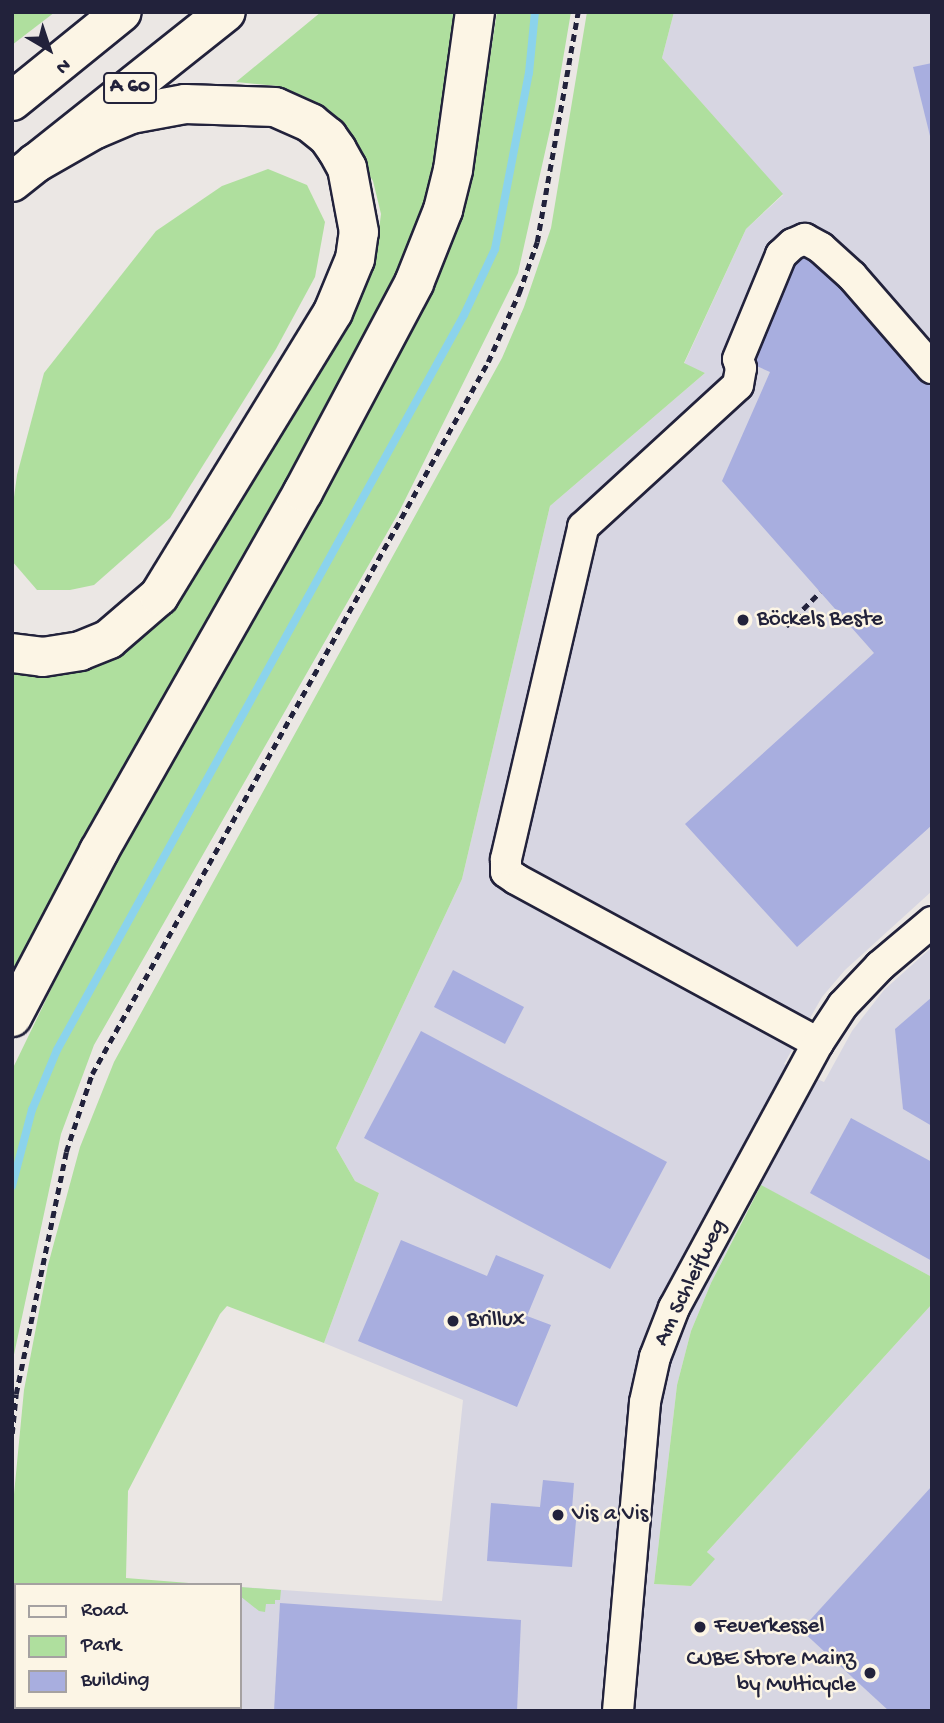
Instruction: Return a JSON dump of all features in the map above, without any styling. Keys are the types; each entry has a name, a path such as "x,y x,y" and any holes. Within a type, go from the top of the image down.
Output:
{"highway":[{"name":"A 60","path":"12,101 122,12"},
{"name":"A 60","path":"23,173 226,12"},
{"path":"12,1017 99,851 303,492 414,283 443,210 453,170 475,12"},
{"path":"12,653 43,657 80,651 109,639 159,596 333,312 355,259 359,232 350,180 337,150 328,137 311,123 275,107 186,104 131,114 94,129 23,173"}],"street":[{"path":"818,1043 516,880 506,872 506,859 583,527 738,384 741,368 738,359 781,256 793,244 806,239 821,248 852,276 932,368"},
{"name":"Am Schleifweg","path":"618,1711 645,1402 655,1357 674,1308 818,1043 843,1005 866,980 932,922"}],"path":[{"path":"12,1434 16,1394 66,1152 92,1074 488,362 519,293 537,242 578,12"},
{"path":"786,626 820,592"}],"shaded area":[{"path":"674,12 932,12 932,891 845,970 822,997 784,1064 824,1082 852,1031 884,990 932,947 932,1277 760,1185 711,1283 691,1331 677,1385 654,1584 691,1586 714,1559 707,1552 932,1304 932,1711 120,1711 242,1709 242,1587 442,1601 463,1400 324,1343 379,1193 355,1181 336,1148 462,879 550,506 705,373 684,364 746,229 783,195 662,58"}],"green space":[{"path":"12,12 55,12 12,45"},
{"path":"321,12 455,12 429,191 409,249 387,300 12,977 12,669 107,659 357,302 376,253 381,214 373,181 342,133 311,100 278,86 236,82"},
{"path":"497,12 571,12 554,112 518,273 399,512 94,1045 61,1134 12,1364 12,1070 88,913 337,464 439,268 471,181"},
{"path":"587,12 674,12 662,58 783,194 746,229 684,363 705,373 550,506 462,879 336,1148 355,1181 379,1193 324,1343 227,1306 220,1314 128,1491 126,1578 189,1583 14,1583 14,1709 134,1711 12,1711 12,1515 24,1390 48,1265 80,1147 114,1062 502,358 524,307 551,228"},
{"path":"268,169 307,185 325,222 315,277 276,349 170,518 94,585 70,590 37,590 12,561 12,512 17,475 44,373 156,231 222,186"},
{"path":"761,1185 932,1277 932,1304 707,1552 715,1559 691,1586 654,1584 677,1385 691,1331 711,1283"},
{"path":"242,1587 281,1590 280,1600 275,1600 275,1604 266,1604 265,1612 259,1611 242,1598"}],"building":[{"path":"932,63 932,140 931,140 913,67"},
{"path":"801,252 821,261 932,386 932,825 797,947 685,824 874,653 722,481 770,372 750,363"},
{"path":"453,970 524,1007 505,1044 434,1007"},
{"path":"932,997 932,1126 903,1109 895,1029"},
{"path":"421,1031 667,1162 610,1269 364,1138"},
{"path":"851,1118 932,1162 932,1261 810,1193"},
{"name":"Brillux","path":"401,1240 487,1276 496,1255 544,1275 527,1316 551,1325 517,1407 358,1341"},
{"path":"543,1480 574,1483 572,1509 577,1509 572,1567 487,1561 491,1503 540,1507"},
{"path":"932,1486 932,1711 889,1711 801,1630"},
{"path":"280,1603 521,1620 517,1711 274,1711"}],"waterway":[{"path":"12,1186 32,1110 57,1050 464,315 495,249 529,73 535,12"}],"place":[{"name":"Böckels Beste","path":"743,620"},
{"name":"Brillux","path":"453,1321"},
{"name":"Vis a Vis","path":"558,1515"},
{"name":"Feuerkessel","path":"700,1627"},
{"name":"CUBE Store Mainz by Multicycle","path":"870,1673"}]}
